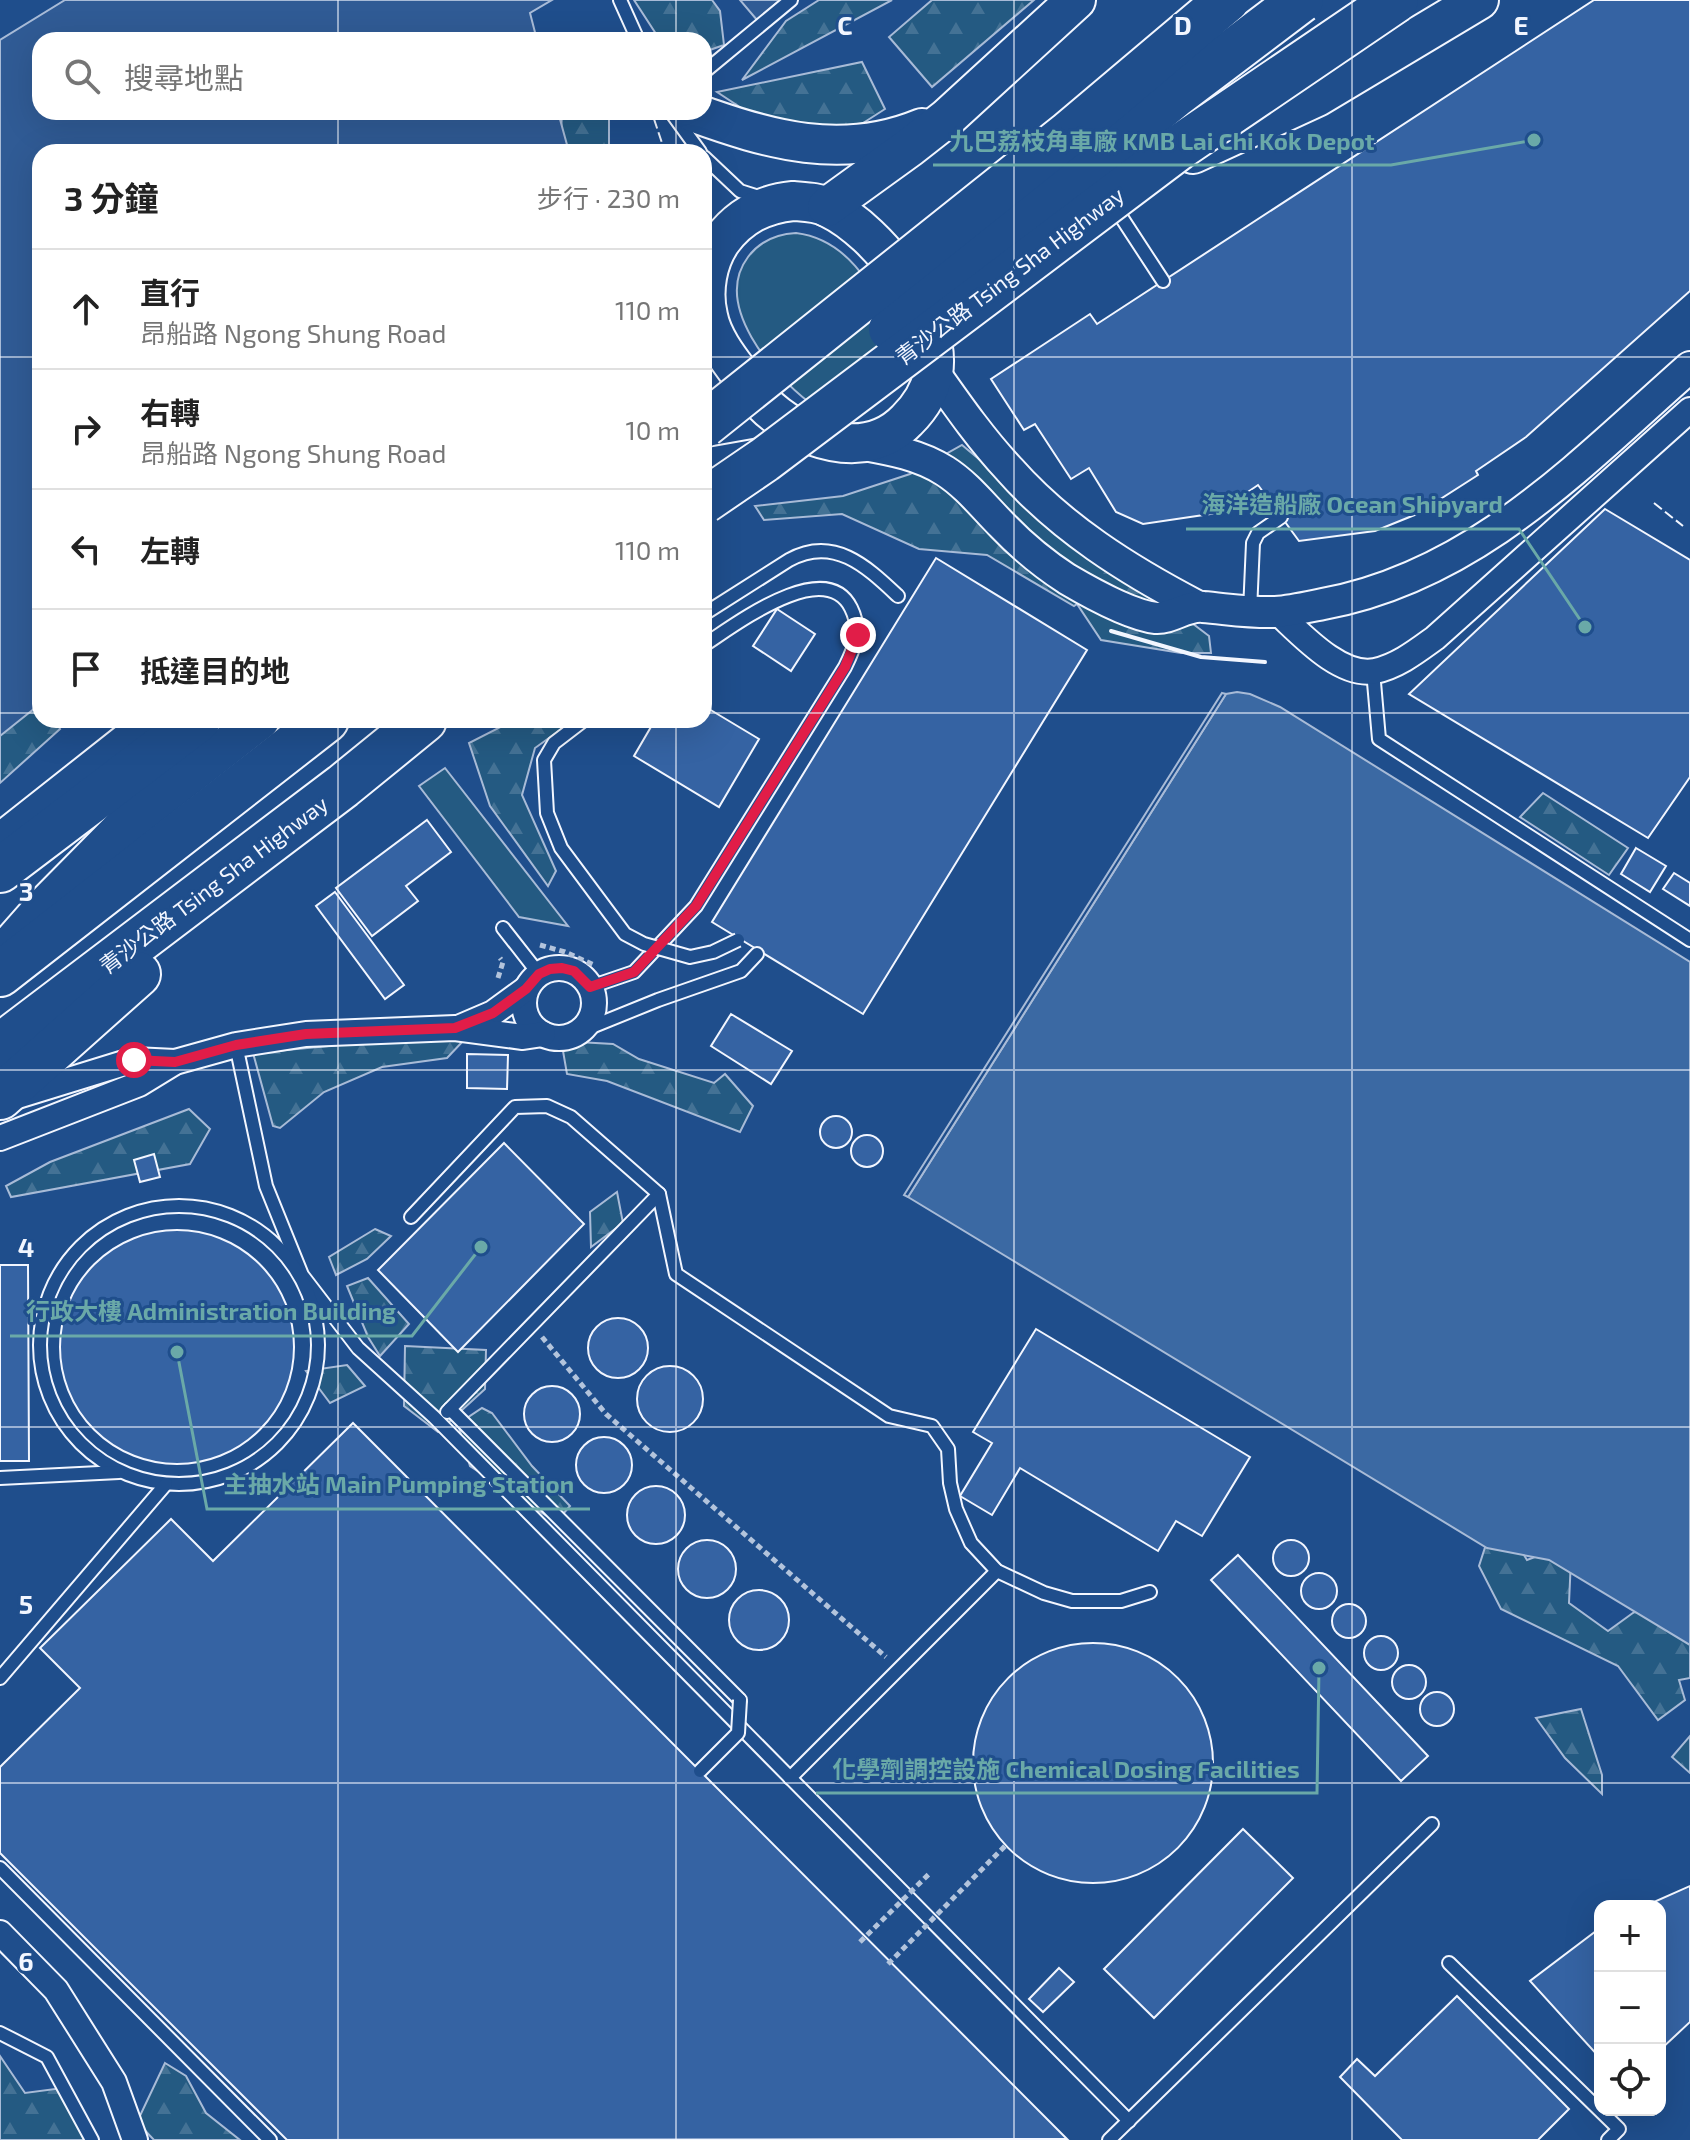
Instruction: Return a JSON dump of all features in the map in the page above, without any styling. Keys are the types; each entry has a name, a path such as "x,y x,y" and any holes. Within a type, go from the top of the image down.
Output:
{"highway":[{"path":"712,419 1067,135 1227,0"},
{"path":"712,479 1174,96 1301,0"},
{"name":"青沙公路 Tsing Sha Highway","path":"712,496 764,460 1178,148 1396,0"},
{"path":"0,870 187,728"},
{"path":"0,974 316,728"},
{"name":"青沙公路 Tsing Sha Highway","path":"0,1046 343,786 414,728"},
{"path":"0,1099 343,786"},
{"path":"0,959 101,897"}],"main road":[{"path":"827,207 947,118 1076,0"},
{"path":"933,362 973,296 1008,258 1050,224 1106,193 1317,97 1479,0"},
{"path":"690,120 771,139 817,144 877,141 905,135 947,118"},
{"path":"712,266 718,246 730,229 758,209 776,203 802,202 827,207 851,221 870,238 913,293 927,323 933,362 928,390 909,418 880,441 712,467"},
{"path":"712,328 762,402 787,423 817,437 856,445"},
{"path":"0,841 143,728"},
{"path":"0,959 44,907 122,828 250,728"}],"street":[{"path":"933,362 976,431 1039,499 1102,550 1146,579 1197,606"},
{"path":"856,445 910,454 943,470 970,491 1033,554 1067,578 1112,603 1158,618 1197,606 1263,612 1340,601 1373,592 1456,557 1489,537 1580,465 1690,367"},
{"path":"1263,612 1330,659 1373,671 1406,658 1435,638 1690,410"},
{"path":"0,1138 139,1084 175,1062 236,1045 306,1034 455,1028 523,1037 543,1034 564,1037 584,1028 594,1009 594,977 562,968 532,982 493,1013 455,1028"},
{"path":"532,982 524,999 528,1020 543,1034"},
{"path":"0,1099 134,1060 175,1062"},
{"path":"0,1933 56,1990 114,2082 135,2140"}],"lane":[{"path":"620,0 634,32"},
{"path":"712,65 791,0"},
{"path":"686,120 688,144"},
{"path":"686,120 697,144"},
{"path":"712,165 740,191 776,203"},
{"path":"1106,193 1163,281"},
{"path":"1263,612 1255,539 1258,533 1281,517"},
{"path":"712,609 799,554 812,552 839,553 865,565 898,596"},
{"path":"594,977 634,972 696,906 845,667 858,635 855,615 845,597 829,588 803,591 776,600 712,640"},
{"path":"1373,671 1379,739 1690,940"},
{"path":"574,728 554,743 544,760 547,813 561,848 625,934 656,949 690,957 713,952 738,940"},
{"path":"503,928 532,982"},
{"path":"574,1034 741,971 757,954"},
{"path":"0,1478 119,1472 166,1484 210,1482 251,1466 284,1438 308,1402 320,1360 317,1316 266,1186 236,1045"},
{"path":"411,1217 515,1107 547,1106 571,1117 659,1194 676,1274 889,1416 932,1426 948,1449 953,1496 971,1543 997,1571 1044,1593 1072,1601 1121,1601 1150,1592"},
{"path":"438,1422 659,1194"},
{"path":"119,1472 80,1445 52,1406 39,1360 42,1312 61,1269 77,1251 94,1233 136,1211 184,1205 230,1214 271,1239 358,1348 438,1422 1129,2121"},
{"path":"450,1409 740,1700 738,1733 700,1771"},
{"path":"0,1678 166,1484"},
{"path":"790,1778 997,1571"},
{"path":"1109,2140 1432,1824"},
{"path":"0,1868 270,2140"},
{"path":"1449,1963 1619,2129 1608,2140"},
{"path":"0,2033 47,2057 92,2140"}],"path":[{"path":"534,942 565,952 594,977"},
{"path":"532,1324 606,1414 900,1668"},
{"path":"888,1964 1006,1845"},
{"path":"860,1942 931,1872"}],"green space":[{"path":"634,0 712,0 720,11 724,45 712,49 712,32 655,32"},
{"path":"819,0 892,0 742,80 786,21"},
{"path":"932,0 1034,0 932,87 889,37"},
{"path":"862,62 885,109 849,132 755,117 717,92"},
{"path":"562,120 609,120 609,144 560,144"},
{"path":"796,233 816,238 847,257 871,287 899,337 810,403 780,375 752,338 737,296 739,276 753,251 769,239"},
{"path":"962,445 1209,636 1211,653 1181,653 1101,640 1077,604 1074,606 987,555 919,549 842,514 764,520 755,506 843,496 910,474"},
{"path":"32,710 32,728 60,729 0,783 0,728"},
{"path":"498,728 563,728 535,748 522,795 556,871 548,886 490,806 469,743"},
{"path":"445,768 568,926 519,917 419,786"},
{"path":"1543,793 1628,848 1609,875 1520,817"},
{"path":"425,1037 464,1040 447,1058 382,1067 324,1092 280,1128 273,1126 253,1053"},
{"path":"578,1042 613,1044 639,1059 714,1083 725,1074 753,1106 740,1132 607,1081 567,1074 563,1051"},
{"path":"189,1109 210,1129 190,1164 11,1197 6,1186 50,1162"},
{"path":"617,1192 623,1223 591,1247 590,1212"},
{"path":"375,1229 391,1236 367,1259 336,1275 329,1257"},
{"path":"368,1278 409,1324 380,1356 368,1337 347,1286"},
{"path":"405,1346 486,1350 485,1389 438,1432 404,1406"},
{"path":"347,1365 365,1386 330,1403 306,1371"},
{"path":"482,1408 492,1413 532,1466 570,1506 556,1522 470,1466 458,1424"},
{"path":"1490,1532 1516,1542 1527,1560 1548,1552 1571,1559 1569,1603 1608,1631 1648,1602 1690,1644 1690,1678 1679,1680 1685,1700 1658,1720 1618,1666 1501,1609 1479,1566"},
{"path":"1581,1709 1602,1775 1602,1794 1565,1758 1536,1718"},
{"path":"1690,1736 1690,1773 1672,1757"},
{"path":"0,2056 25,2093 70,2087 93,2140 0,2140"},
{"path":"165,2063 186,2076 206,2113 240,2140 154,2140 137,2122"}],"shaded area":[{"path":"65,0 552,0 530,13 535,32 32,32 32,120 560,120 567,144 32,144 32,710 0,736 0,40"},
{"path":"740,0 780,0 757,20"},
{"path":"1237,692 1280,707 1690,962 1690,1645 1549,1560 1487,1548 908,1197 1226,694"}],"pier":[{"path":"1222,693 1226,694 908,1197 904,1195"}],"building":[{"path":"1594,0 1690,0 1690,291 1526,437 1476,471 1478,475 1417,514 1375,531 1299,541 1258,485 1217,513 1143,524 1116,512 1089,468 1071,479 1035,424 1024,430 991,379 1090,314 1097,324"},
{"path":"1605,509 1690,560 1690,777 1648,838 1409,694"},
{"path":"936,558 1087,650 863,1014 712,922"},
{"path":"777,609 815,634 791,671 753,646"},
{"path":"712,711 759,739 719,807 634,756 650,728 712,728"},
{"path":"427,820 451,852 406,886 418,901 372,936 336,888"},
{"path":"1636,848 1666,866 1650,892 1621,874"},
{"path":"1674,873 1690,883 1690,906 1663,889"},
{"path":"335,892 404,985 385,999 316,906"},
{"path":"731,1014 792,1051 771,1084 711,1046"},
{"path":"467,1054 508,1055 507,1089 467,1088"},
{"path":"836,1116 847,1121 852,1132 847,1143 836,1148 825,1143 820,1132 825,1121"},
{"path":"867,1135 878,1140 883,1151 878,1162 867,1167 856,1162 851,1151 856,1140"},
{"path":"504,1143 584,1224 458,1352 378,1270"},
{"path":"154,1154 160,1177 140,1182 134,1160"},
{"path":"177,1230 200,1232 222,1239 260,1264 285,1302 292,1324 292,1370 285,1392 260,1430 222,1455 200,1462 177,1464 154,1462 132,1455 94,1430 69,1392 62,1370 60,1347 62,1324 69,1302 94,1264 132,1239 154,1232"},
{"path":"0,1265 28,1265 29,1461 0,1461"},
{"path":"618,1318 630,1320 639,1327 646,1336 646,1360 639,1369 630,1376 618,1378 606,1376 597,1369 590,1360 588,1348 590,1336 597,1327 606,1320"},
{"path":"1036,1329 1250,1457 1202,1536 1176,1521 1158,1551 1020,1468 992,1515 960,1496 992,1443 973,1432"},
{"path":"670,1366 683,1368 693,1376 701,1386 701,1412 693,1422 683,1430 670,1432 657,1430 647,1422 639,1412 637,1399 639,1386 647,1376 657,1368"},
{"path":"552,1386 572,1394 580,1414 572,1434 552,1442 532,1434 524,1414 532,1394"},
{"path":"353,1423 1067,2139 287,2140 0,1853 0,1767 80,1688 40,1648 171,1519 213,1561"},
{"path":"604,1437 624,1445 632,1465 624,1485 604,1493 584,1485 576,1465 584,1445"},
{"path":"656,1486 677,1494 685,1515 677,1536 656,1544 635,1536 627,1515 635,1494"},
{"path":"707,1540 718,1542 727,1549 734,1558 734,1580 727,1589 718,1596 707,1598 696,1596 687,1589 680,1580 678,1569 680,1558 687,1549 696,1542"},
{"path":"1291,1540 1304,1545 1309,1558 1304,1571 1291,1576 1278,1571 1273,1558 1278,1545"},
{"path":"1238,1555 1428,1756 1401,1781 1211,1580"},
{"path":"1319,1573 1331,1579 1337,1591 1331,1603 1319,1609 1307,1603 1301,1591 1307,1579"},
{"path":"759,1590 770,1592 780,1599 787,1609 787,1631 780,1641 770,1648 759,1650 748,1648 738,1641 731,1631 729,1620 731,1609 738,1599 748,1592"},
{"path":"1349,1604 1361,1609 1366,1621 1361,1633 1349,1638 1337,1633 1332,1621 1337,1609"},
{"path":"1381,1636 1393,1641 1398,1653 1393,1665 1381,1670 1369,1665 1364,1653 1369,1641"},
{"path":"1093,1643 1116,1645 1139,1652 1160,1663 1178,1678 1193,1696 1204,1717 1211,1740 1211,1786 1204,1809 1193,1830 1178,1848 1160,1863 1139,1874 1116,1881 1093,1883 1070,1881 1047,1874 1026,1863 1008,1848 993,1830 982,1809 975,1786 973,1763 975,1740 982,1717 993,1696 1008,1678 1026,1663 1047,1652 1070,1645"},
{"path":"1409,1665 1421,1670 1426,1682 1421,1694 1409,1699 1397,1694 1392,1682 1397,1670"},
{"path":"1437,1692 1449,1697 1454,1709 1449,1721 1437,1726 1425,1721 1420,1709 1425,1697"},
{"path":"1243,1829 1293,1878 1154,2018 1104,1969"},
{"path":"1690,1886 1690,2022 1666,2044 1666,1900 1658,1900"},
{"path":"1594,1933 1594,2051 1530,1981"},
{"path":"1059,1968 1074,1982 1043,2012 1029,1999"},
{"path":"1457,1996 1569,2109 1538,2140 1402,2140 1340,2077 1357,2059 1375,2076"}],"fence":[{"path":"654,120 662,144"},
{"path":"1654,503 1683,526"}],"wall":[{"path":"1111,631 1201,657 1265,662"}],"place":[{"name":"九巴荔枝角車廠 KMB Lai Chi Kok Depot","path":"1534,140"},
{"name":"海洋造船廠 Ocean Shipyard","path":"1585,627"},
{"name":"行政大樓 Administration Building","path":"481,1247"},
{"name":"主抽水站 Main Pumping Station","path":"177,1352"},
{"name":"化學劑調控設施 Chemical Dosing Facilities","path":"1319,1668"}],"route":[{"path":"134,1060 175,1062 236,1045 306,1034 455,1028 493,1013 526,989 539,974 550,969 574,971 590,987 634,972 696,906 845,667 858,635"}]}
